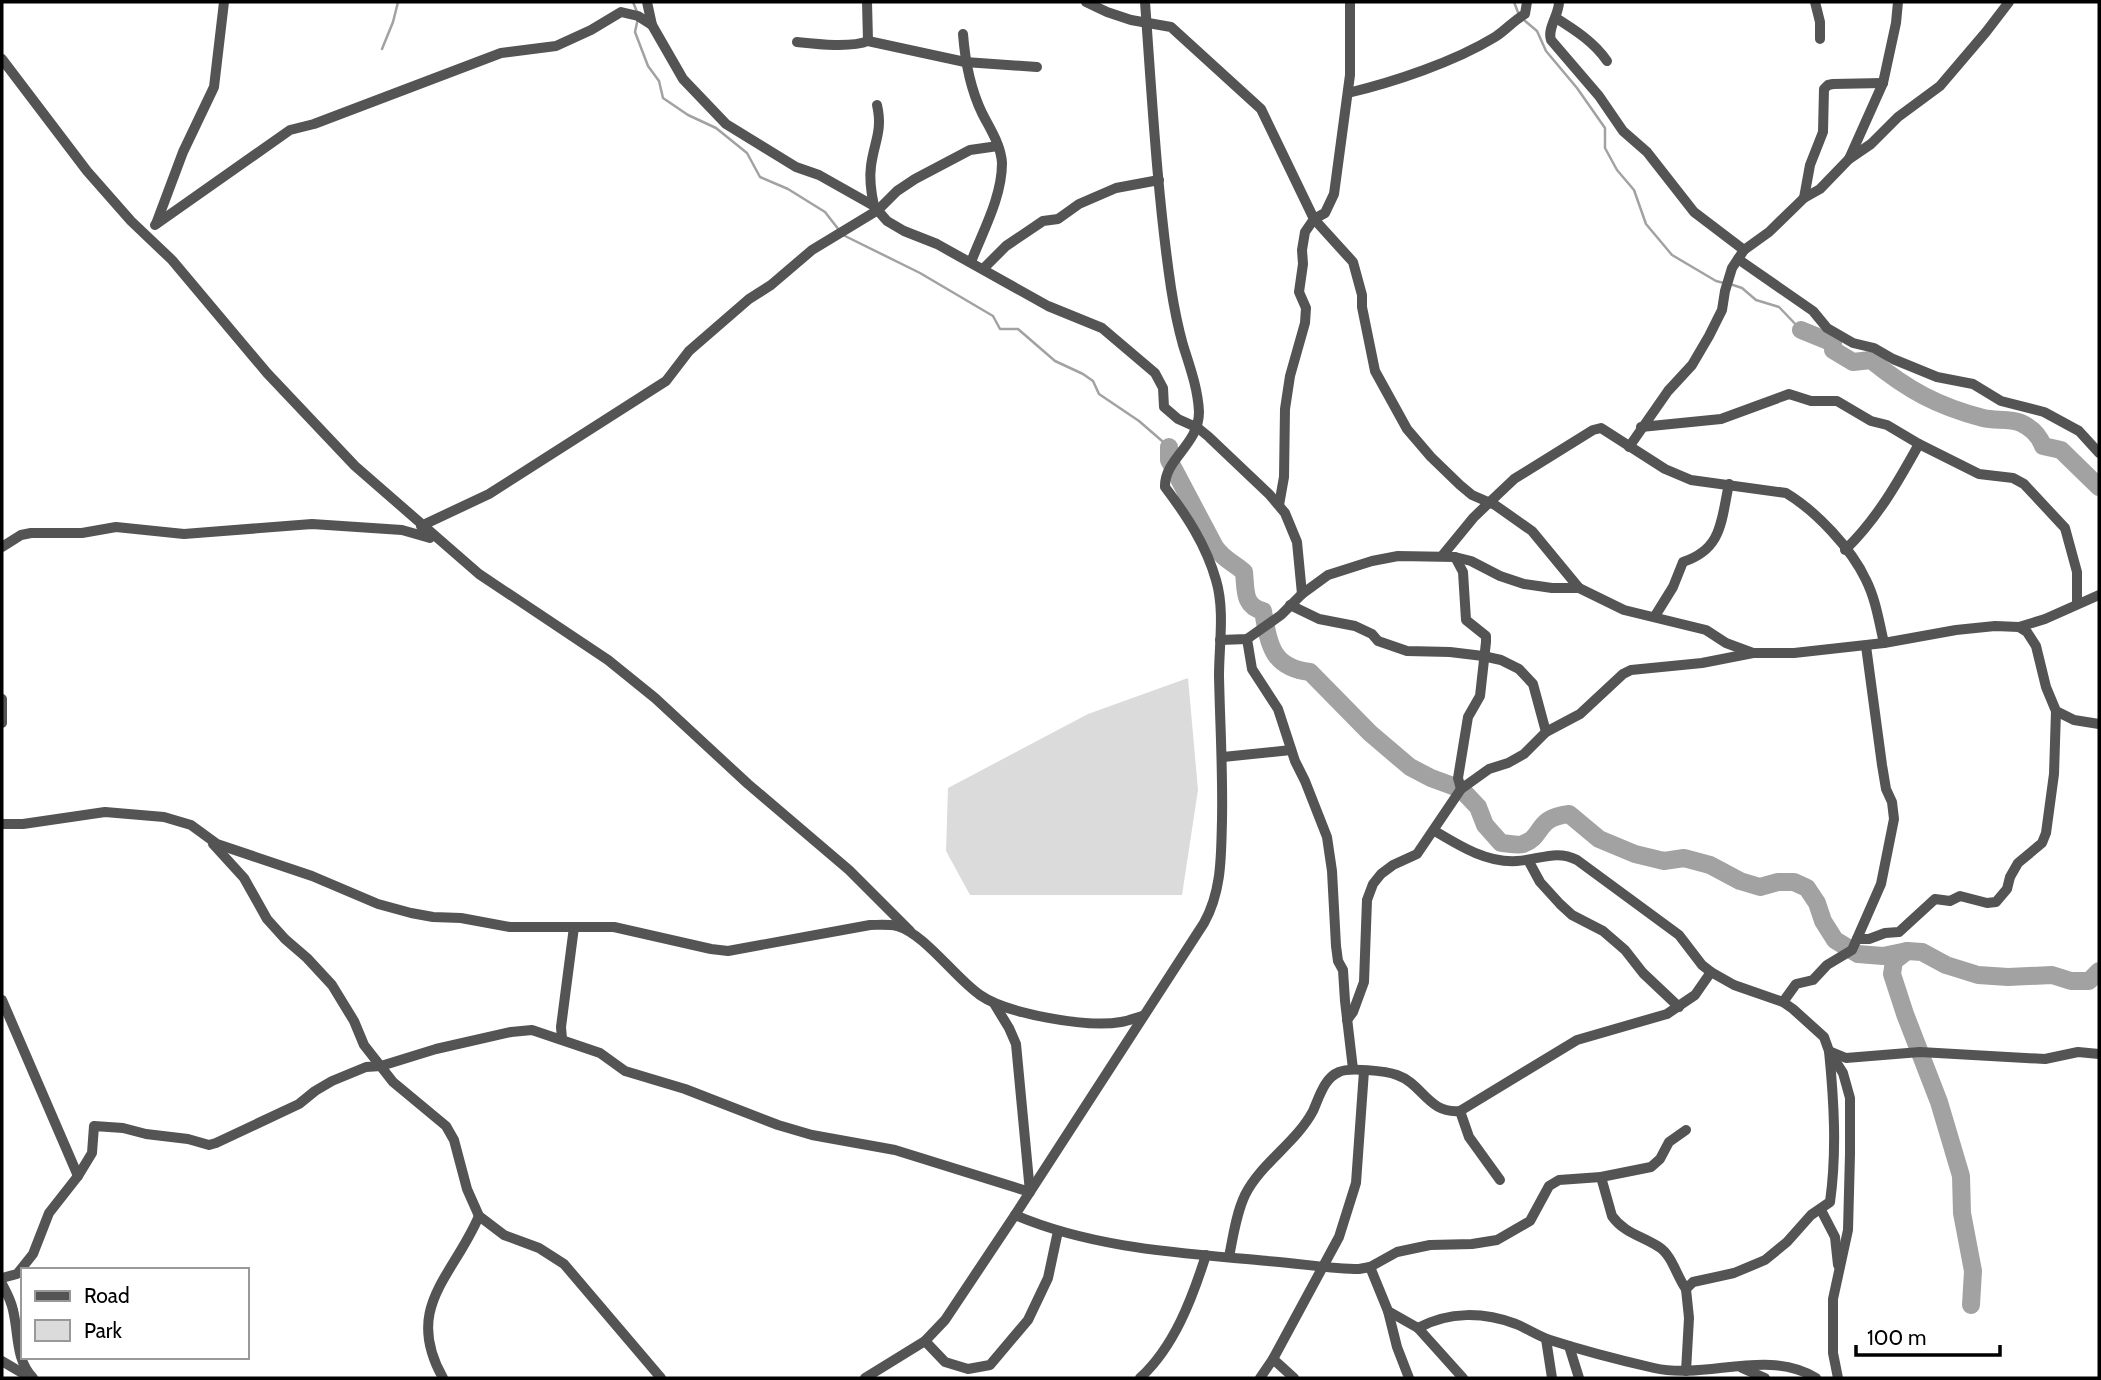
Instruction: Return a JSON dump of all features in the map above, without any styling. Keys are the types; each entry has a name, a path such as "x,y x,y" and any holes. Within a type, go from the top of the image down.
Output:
{"street":[{"path":"150,239 183,152 214,87 224,2"},
{"path":"647,2 652,25 683,79 726,124 785,161 819,175 876,208 887,221 904,231 937,244 1048,306 1102,328 1155,373 1163,388 1164,407 1198,428 1279,505 1291,524 1297,542 1302,594"},
{"path":"867,2 868,41"},
{"path":"1086,2 1107,12 1146,24 1171,27 1261,109 1314,219 1353,262 1362,295 1375,371 1393,407 1431,457 1472,495 1495,505 1532,531 1579,588 1625,610 1699,627 1726,643 1753,653"},
{"path":"865,1378 925,1341 945,1320 1204,923 1215,900 1221,850 1223,757 1220,714 1220,595 1191,523 1165,487 1168,471 1198,428 1198,400 1171,290 1145,2"},
{"path":"1279,505 1283,477 1285,410 1290,376 1305,323 1306,308 1299,292 1302,250 1305,232 1314,219 1325,213 1334,194 1350,75 1350,2"},
{"path":"1348,93 1378,86 1475,48 1510,27 1520,17 1527,2"},
{"path":"1559,2 1549,34 1551,40 1600,96 1623,131 1647,152 1700,217 1741,255 1813,311 1827,328 1844,338 1874,348 1937,377 1973,384 2001,401 2044,412 2079,431 2099,453"},
{"path":"1815,2 1820,22 1820,39"},
{"path":"1849,159 1883,83 1898,2"},
{"path":"1629,447 1668,391 1692,365 1722,310 1728,279 1741,255 1804,198 1820,189 1849,159 1871,144 1898,117 1940,86 2009,2"},
{"path":"155,225 290,130 314,124 501,53 556,46 621,12 638,16 652,25"},
{"path":"1556,18 1582,35 1607,61"},
{"path":"963,34 965,61 981,111 998,146 1002,165 999,190 971,262"},
{"path":"797,42 839,44 868,41 965,61 1037,67"},
{"path":"2,59 84,167 131,221 196,287 267,373 355,466 421,526 480,574 608,660 655,698 748,784 849,870 910,932 978,994 995,1005 1045,1017 1099,1023 1121,1022 1142,1016"},
{"path":"1804,198 1810,165 1823,132 1824,89 1833,84 1883,83"},
{"path":"876,208 870,178 879,135 877,105"},
{"path":"421,526 489,494 666,381 689,351 749,299 771,285 812,250 897,191 936,166 970,150 998,146"},
{"path":"983,269 1006,246 1043,221 1058,219 1079,204 1116,188 1159,180"},
{"path":"1641,428 1721,419 1788,394 1811,401 1837,401 1871,421 1887,425 1979,474 2013,478 2024,484 2065,528 2077,572 2077,604"},
{"path":"1442,556 1488,502 1514,478 1593,429 1601,428 1665,469 1691,480 1786,493 1792,497 1818,518 1866,579 1877,609 1884,643"},
{"path":"1845,550 1859,537 1889,498 1919,444"},
{"path":"1655,616 1673,587 1683,562 1694,559 1717,539 1729,484"},
{"path":"2,547 21,535 31,533 71,534 125,527 184,534 303,524 412,531 443,544"},
{"path":"1220,640 1247,639 1328,575 1353,566 1398,556 1455,557 1471,561 1511,581 1552,588 1579,588"},
{"path":"1455,557 1463,572 1466,620 1486,636 1480,696 1468,717 1458,778 1461,789"},
{"path":"1347,1020 1353,1012 1364,982 1367,900 1373,884 1393,865 1417,855 1461,789 1489,769 1524,754 1546,732 1580,714 1615,681 1631,670 1702,663 1753,653 1794,653 1866,646 1956,630 1995,626 2019,627 2045,619 2099,595"},
{"path":"1290,605 1319,619 1355,626 1372,634 1378,641 1406,651 1450,652 1501,660 1519,669 1533,684 1546,732"},
{"path":"1857,939 1899,932 1935,899 1950,901 1959,895 1987,903 1996,902 2007,890 2010,877 2018,863 2042,843 2054,774 2056,711 2046,688 2036,646 2027,632 2019,627"},
{"path":"1247,639 1252,669 1274,702 1327,837 1338,961 1343,970 1347,1020 1358,1070 1356,1183 1339,1237 1273,1359 1259,1378"},
{"path":"1783,1002 1796,984 1813,981 1827,965 1852,950 1881,884 1894,820 1882,765 1866,646"},
{"path":"2,699 2,723"},
{"path":"2056,711 2074,720 2099,724"},
{"path":"1223,757 1292,750"},
{"path":"2,824 23,824 92,813 126,812 164,817 184,822 197,829 244,878 267,919 332,985 354,1021 364,1045 393,1082 451,1132 467,1189 479,1216 505,1235 539,1248 564,1264 661,1378"},
{"path":"1435,831 1477,854 1516,862 1555,855 1567,855 1577,860 1679,935 1702,965 1711,972 1734,985 1783,1002 1824,1037 1829,1051 1843,1073 1850,1098 1849,1230 1833,1299 1833,1353 1838,1378"},
{"path":"209,840 312,876 369,901 433,917 460,918 510,927 614,927 729,951 870,925 898,926 910,932"},
{"path":"1528,860 1540,882 1560,904 1572,915 1603,931 1625,950 1643,973 1679,1007"},
{"path":"562,1039 561,1027 574,926"},
{"path":"1229,1257 1239,1212 1253,1182 1312,1113 1328,1080 1338,1072 1358,1070 1398,1075 1437,1107 1448,1112 1460,1111 1577,1040 1667,1014 1695,995 1711,972"},
{"path":"2,1000 78,1176"},
{"path":"995,1005 1009,1028 1018,1054 1030,1192"},
{"path":"22,1268 33,1254 49,1213 92,1153 94,1126 123,1128 209,1145 299,1104 332,1081 366,1067 380,1066 436,1049 522,1030 544,1032 600,1053 625,1071 685,1089 778,1125 812,1135 895,1150 1030,1192"},
{"path":"1829,1051 1846,1058 1920,1052 2045,1059 2078,1052 2099,1054"},
{"path":"1686,1289 1693,1282 1734,1273 1765,1260 1787,1242 1811,1215 1830,1202 1834,1176 1835,1126 1829,1051"},
{"path":"1460,1111 1469,1137 1500,1180"},
{"path":"1015,1215 1058,1231 1114,1244 1347,1269 1370,1267 1397,1252 1430,1245 1472,1244 1497,1240 1530,1221 1543,1194 1559,1180 1601,1177 1651,1167 1660,1159 1669,1142 1686,1130"},
{"path":"1601,1177 1615,1221 1665,1252 1686,1289 1689,1318 1686,1371"},
{"path":"1821,1210 1835,1237 1839,1268"},
{"path":"443,1378 436,1366 426,1331 433,1296 479,1216"},
{"path":"925,1341 945,1362 968,1369 990,1365 1028,1320 1048,1278 1058,1231"},
{"path":"1140,1378 1165,1350 1177,1328 1206,1255"},
{"path":"1370,1267 1388,1311 1397,1347 1409,1378"},
{"path":"2,1281 21,1269"},
{"path":"2,1281 2,1298"},
{"path":"2,1281 14,1311 20,1357 25,1370 32,1378"},
{"path":"1388,1311 1418,1328 1463,1378"},
{"path":"1418,1328 1451,1316 1482,1316 1519,1325 1546,1339 1659,1369 1686,1371 1778,1365 1798,1368 1816,1378"},
{"path":"1546,1339 1552,1378"},
{"path":"1570,1346 1579,1378"},
{"path":"1273,1359 1294,1378"},
{"path":"2,1361 32,1378"},
{"path":"1741,1367 1765,1378"}],"green space":[{"path":"1188,678 1198,790 1182,895 970,895 946,851 948,788 1088,714"}],"waterway":[{"path":"382,49 398,2"},
{"path":"633,2 637,12"},
{"path":"1514,2 1519,15"},
{"path":"638,18 635,32 648,66 659,81 663,98 688,115 716,128 747,153 760,177 788,189 825,212 839,230"},
{"path":"1524,20 1537,31 1546,51 1577,88 1605,128 1605,148 1617,170 1634,190 1646,224 1672,255 1724,283"},
{"path":"843,235 920,273 993,316 1000,329 1018,329 1055,361 1093,381 1099,394 1139,421 1169,447"},
{"path":"1730,284 1742,288 1756,300 1779,307 1801,330"},
{"path":"1801,330 1833,343 1833,350 1853,362 1871,360 1911,388 1951,408 1983,418 2017,421 2025,425 2037,435 2043,446 2061,450 2099,487"},
{"path":"1169,447 1169,460 1215,547 1244,572 1249,601 1263,611 1274,653 1287,666 1310,672 1370,733 1410,767 1461,789 1478,807 1485,825 1501,843 1523,844 1535,837 1550,819 1569,814 1599,839 1635,854 1664,861 1684,858 1710,865 1740,881 1760,887 1778,882 1794,882 1807,888 1835,940 1858,954 1883,956 1907,951 1922,952 1946,965 1978,975 2052,975 2071,981 2089,981 2099,971"},
{"path":"1907,951 1894,961 1892,974 1939,1102 1961,1176 1962,1213 1973,1271 1971,1305"}]}
